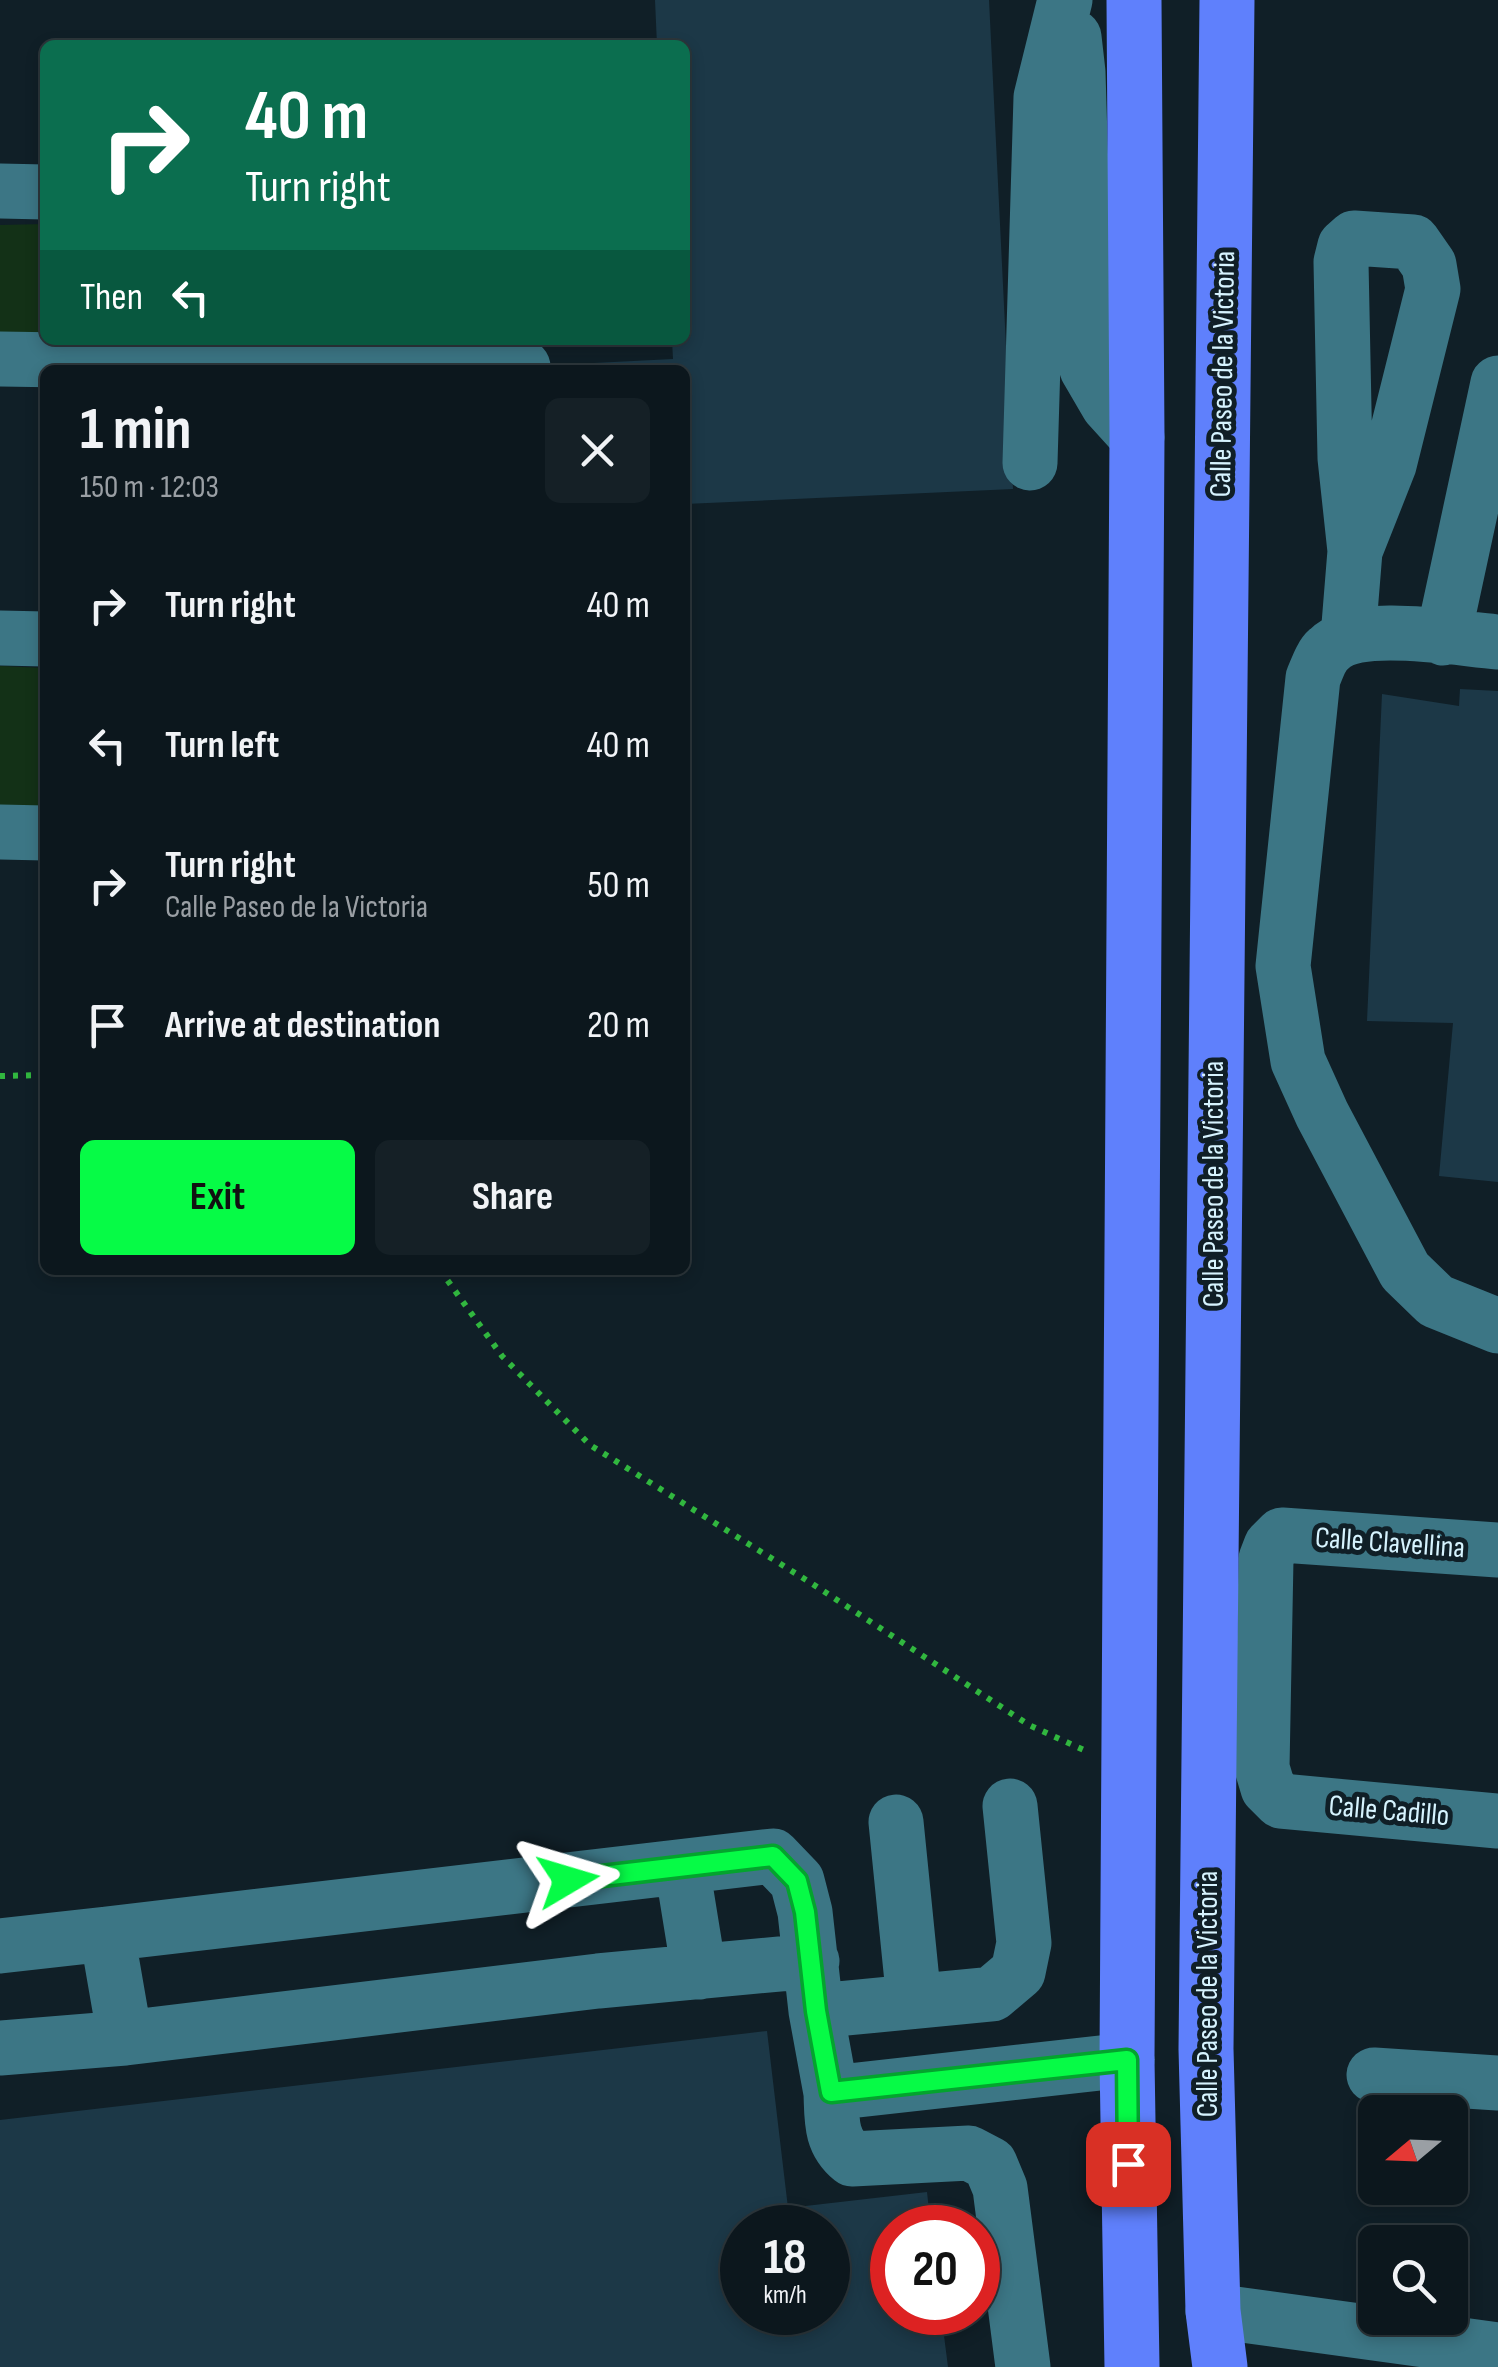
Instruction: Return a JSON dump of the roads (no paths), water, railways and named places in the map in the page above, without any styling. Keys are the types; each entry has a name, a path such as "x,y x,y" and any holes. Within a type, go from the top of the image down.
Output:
{"main road":[{"path":"1132,2367 1127,2060 1137,437 1134,0"},
{"name":"Calle Paseo de la Victoria","path":"1220,2367 1213,2311 1206,2049 1227,0"}],"street":[{"path":"1066,0 1078,72 1087,369 1108,405 1137,437"},
{"path":"1030,463 1041,97 1066,0"},
{"path":"0,191 40,192"},
{"path":"1348,637 1355,550 1345,458 1340,262 1345,246 1354,238 1414,242 1430,265 1433,289 1389,465 1355,550"},
{"path":"0,359 523,359"},
{"path":"1443,638 1498,383"},
{"path":"1498,642 1371,633 1348,637 1326,650 1314,678 1283,966 1298,1061 1404,1271 1436,1301 1498,1326"},
{"path":"0,638 40,639"},
{"path":"0,832 40,833"},
{"name":"Calle Clavellina","path":"1281,1801 1268,1788 1262,1768 1266,1559 1271,1546 1282,1535 1498,1550"},
{"name":"Calle Cadillo","path":"1281,1801 1498,1821"},
{"path":"0,2048 125,2038 698,1972 914,2001 992,1994 1018,1972 1024,1943 1010,1806"},
{"path":"896,1822 914,2001"},
{"path":"0,1946 773,1856 797,1881 831,2092 832,2128 839,2148 852,2159 970,2153 990,2164 1000,2188 1023,2367"},
{"path":"682,1867 698,1972"},
{"path":"108,1934 125,2038"},
{"path":"831,2092 1127,2060"},
{"path":"1374,2075 1498,2083"},
{"path":"1213,2311 1498,2350"}]}
